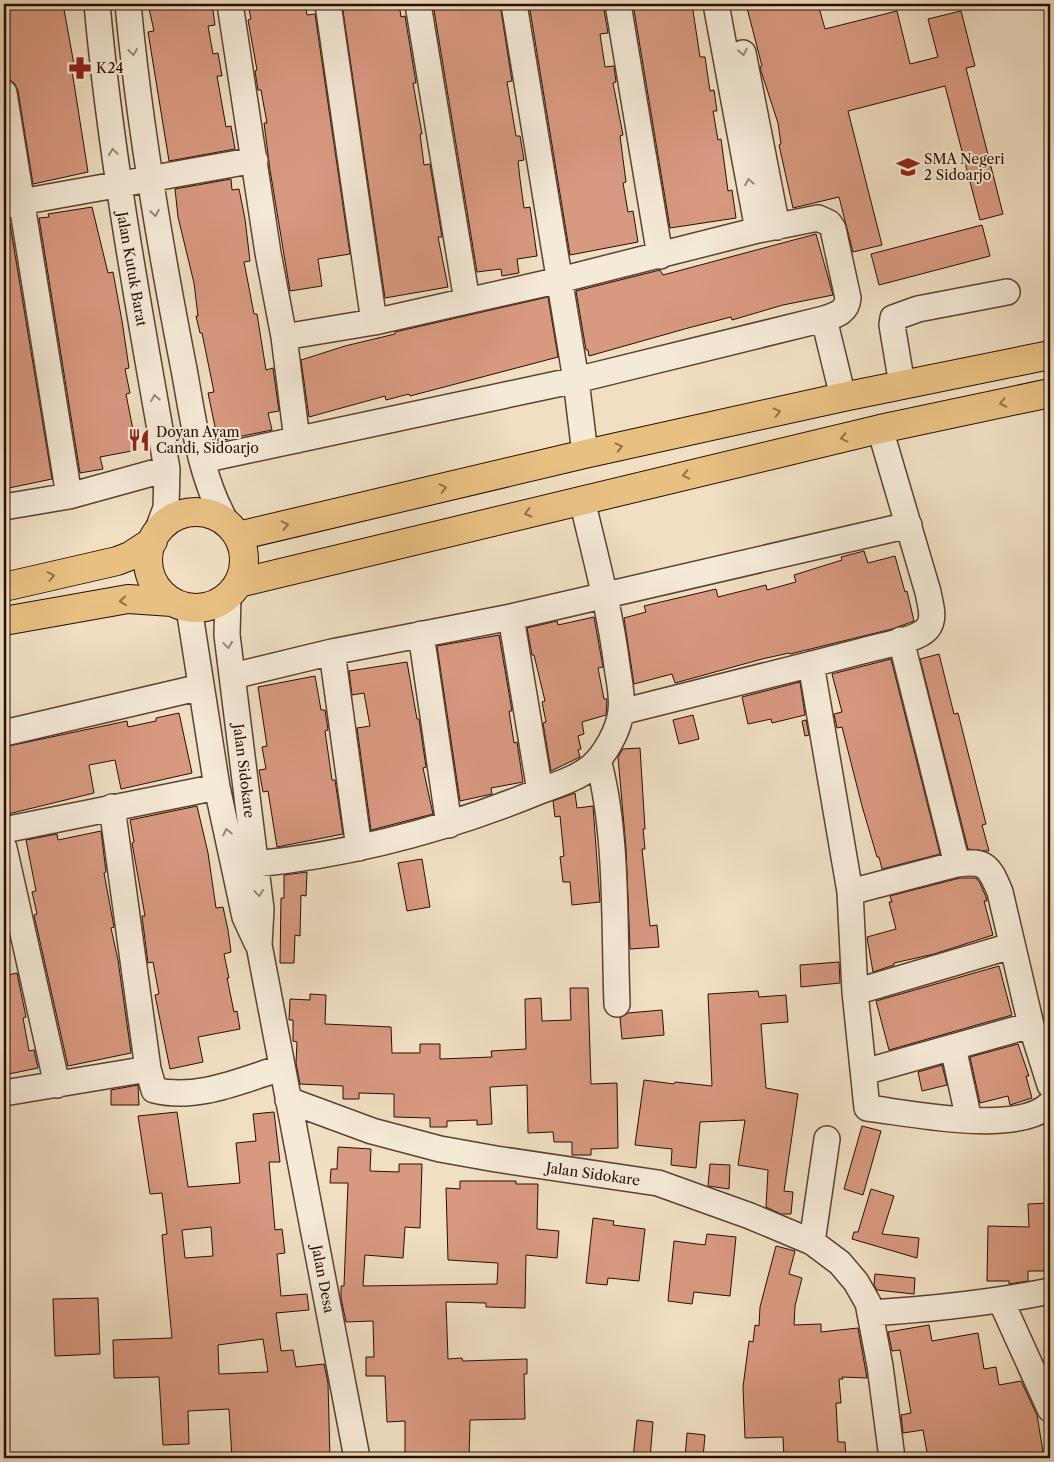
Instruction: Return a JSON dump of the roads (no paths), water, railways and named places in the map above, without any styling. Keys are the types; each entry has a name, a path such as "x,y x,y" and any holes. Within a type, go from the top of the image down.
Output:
{"main road":[{"path":"232,529 843,397 1049,360"},
{"path":"4,621 128,599 210,606 233,590 582,500 880,429 1050,393"},
{"path":"4,587 130,556 155,536 172,518 185,513 200,512 213,515 232,529 243,551 244,566 233,590"},
{"path":"155,536 148,561 151,577 160,591 181,605"}],"street":[{"name":"Jalan Kutuk Barat","path":"97,4 107,109 118,185 167,470 166,508 155,536"},
{"path":"128,4 159,239 202,460 217,507 232,529"},
{"path":"230,4 268,253 284,337 298,440"},
{"path":"328,4 374,322"},
{"path":"418,4 467,301"},
{"path":"514,4 576,380 584,454"},
{"path":"618,4 660,256"},
{"path":"716,4 740,80"},
{"path":"733,4 740,80 768,229"},
{"path":"4,93 13,204 69,496"},
{"path":"13,204 255,160"},
{"path":"202,460 576,380 824,319 842,312 848,304 833,228 829,223 818,218 560,280 374,322 284,337"},
{"path":"902,385 892,325 893,318 918,309 1007,292"},
{"path":"824,319 843,397"},
{"path":"621,712 901,640 926,630 931,622 932,613 909,525 880,429"},
{"path":"4,507 69,496 167,470"},
{"path":"256,864 359,848 449,825 578,776 598,760 610,741 621,712 615,651 582,500"},
{"path":"233,676 332,652 511,617 909,525"},
{"name":"Jalan Sidokare","path":"233,590 226,622 261,909 258,945"},
{"name":"Jalan Sidokare","path":"181,605 200,687 217,787 245,917 258,945 288,1100 372,1131 440,1148 496,1160 658,1183 750,1216 812,1242 846,1269 856,1282 871,1312 892,1458"},
{"path":"511,617 540,791"},
{"path":"420,634 449,825"},
{"path":"901,640 957,864"},
{"path":"332,652 359,848"},
{"path":"811,664 850,892 855,992 867,1108 969,1120 1004,1121 1032,1116 1050,1104"},
{"path":"4,733 200,687"},
{"path":"598,760 607,807 613,880 617,1004"},
{"path":"4,830 217,787"},
{"path":"112,807 148,1070 154,1090 168,1093 216,1089 281,1068"},
{"path":"4,848 57,1085"},
{"path":"850,892 957,864 974,862 985,865 992,873 1000,892 1011,946 1050,1086"},
{"path":"855,992 1011,946"},
{"path":"864,1072 1032,1025"},
{"path":"953,1047 969,1120"},
{"path":"4,1093 148,1070"},
{"name":"Jalan Desa","path":"288,1100 357,1458"},
{"path":"812,1242 827,1139"},
{"path":"871,1312 944,1308 1001,1301 1050,1291"},
{"path":"1001,1301 1050,1410"}],"place":[{"name":"K24","path":"80,68"},
{"name":"SMA Negeri 2 Sidoarjo","path":"908,167"},
{"name":"Doyan Ayam Candi, Sidoarjo","path":"139,440"}]}
